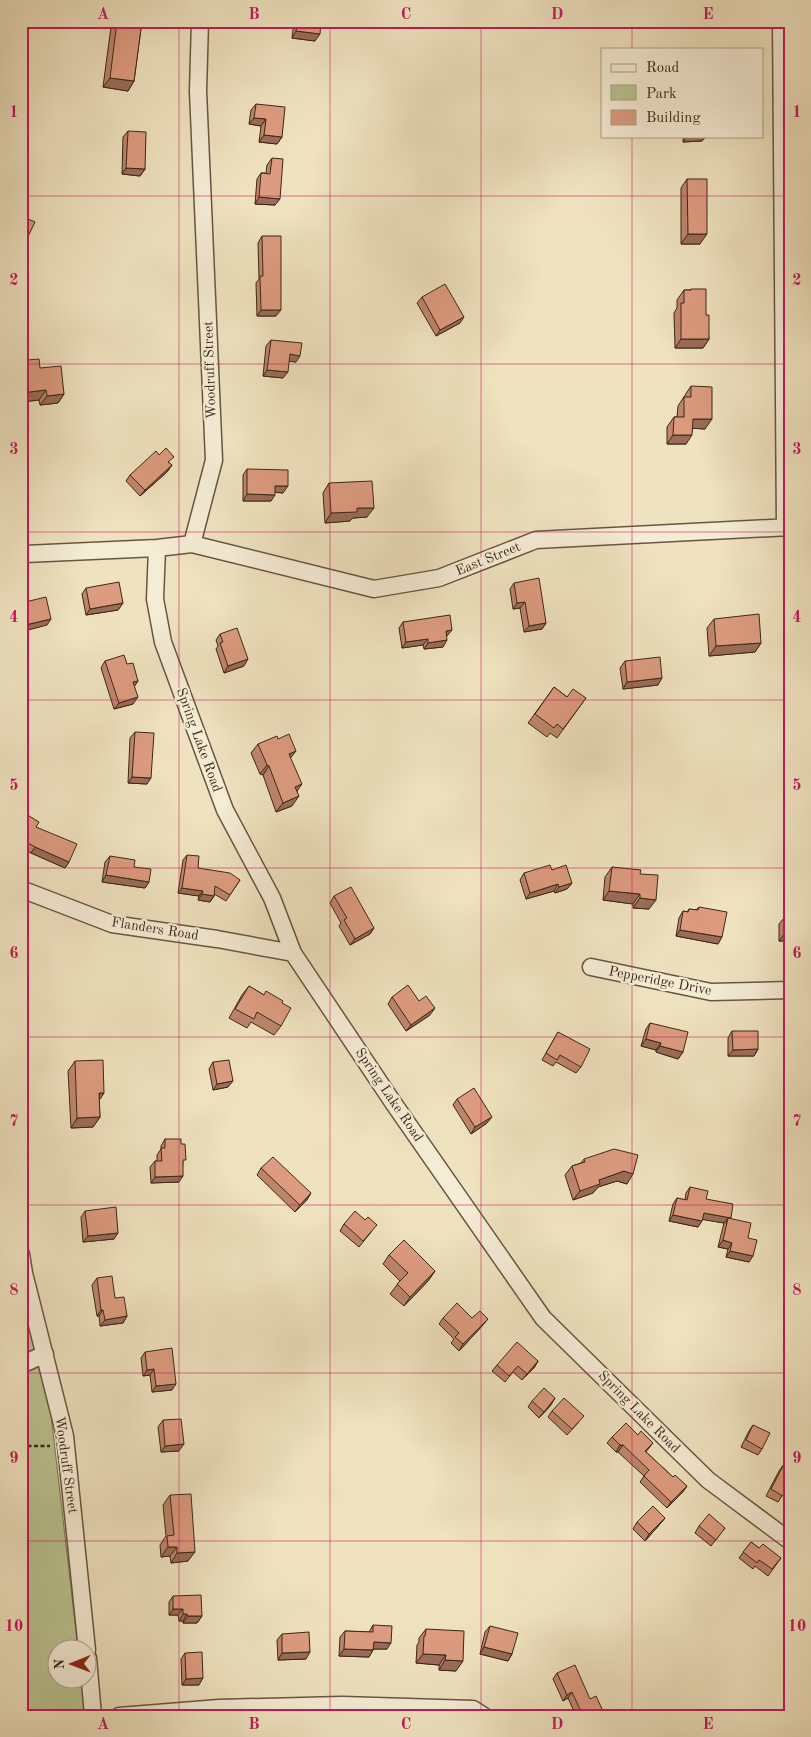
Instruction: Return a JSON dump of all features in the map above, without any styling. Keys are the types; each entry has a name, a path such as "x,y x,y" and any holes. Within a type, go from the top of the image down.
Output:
{"street":[{"name":"Woodruff Street","path":"192,544 214,460 198,91 200,21"},
{"path":"781,21 788,527"},
{"name":"East Street","path":"192,544 374,589 439,578 536,540 788,527"},
{"path":"21,556 25,554 157,548 192,544"},
{"name":"Spring Lake Road","path":"157,548 155,599 163,642 225,810 272,898 293,953 394,1104 543,1318 708,1480 790,1541"},
{"name":"Flanders Road","path":"21,889 112,924 217,939 293,953"},
{"name":"Pepperidge Drive","path":"591,967 711,992 790,990"},
{"name":"Woodruff Street","path":"21,1254 66,1445 86,1640"},
{"path":"21,1365 45,1354"},
{"path":"91,1690 93,1716"},
{"path":"119,1716 219,1708 342,1705 474,1709 484,1716"}],"path":[{"path":"21,1446 66,1445"}],"green space":[{"path":"21,1296 51,1415 77,1640 48,1640 48,1690 82,1690 85,1716 21,1716"}],"building":[{"path":"117,21 142,21 134,81 110,78"},
{"path":"298,21 321,21 320,34 296,31"},
{"path":"256,104 285,107 282,137 264,135 266,119 254,118"},
{"path":"128,131 146,132 145,169 126,168"},
{"path":"272,158 283,159 280,199 259,197 261,173 270,174"},
{"path":"687,179 707,179 707,234 688,234"},
{"path":"21,216 35,222 21,251"},
{"path":"262,236 281,236 281,310 261,310 260,276 263,276"},
{"path":"445,284 464,317 440,330 422,297"},
{"path":"706,289 706,315 709,315 709,339 681,339 681,303 684,303 684,290"},
{"path":"271,340 302,343 300,356 290,354 288,372 267,370"},
{"path":"39,359 40,368 61,366 64,394 47,396 46,390 21,393 21,368 28,367 27,360"},
{"path":"691,386 712,387 712,419 693,419 692,435 673,435 674,417 684,417 684,397 691,397"},
{"path":"166,448 174,457 168,462 172,465 145,490 130,475 156,451 159,455"},
{"path":"247,469 288,470 288,486 275,486 275,495 247,494"},
{"path":"372,481 374,508 357,508 357,512 331,513 329,483"},
{"path":"539,578 546,623 529,626 525,602 517,603 514,583"},
{"path":"119,582 123,603 90,609 86,588"},
{"path":"46,597 51,619 21,626 21,603"},
{"path":"759,614 761,643 716,646 714,619"},
{"path":"450,615 452,630 446,631 447,640 428,643 428,639 406,642 403,622"},
{"path":"237,628 248,659 228,666 220,643 223,642 220,634"},
{"path":"124,655 127,664 133,663 138,681 133,682 138,697 119,703 105,661"},
{"path":"660,657 662,678 627,682 625,661"},
{"path":"554,687 567,697 573,689 586,698 563,729 557,724 554,728 535,714"},
{"path":"135,732 154,733 151,778 132,777"},
{"path":"289,734 296,751 289,754 302,784 295,787 299,796 283,803 269,766 258,744 277,736 278,739"},
{"path":"21,811 39,822 36,827 77,844 69,862 21,839"},
{"path":"187,855 199,856 198,868 230,873 240,880 230,895 215,886 214,896 202,894 203,891 182,888"},
{"path":"110,856 135,860 134,867 151,869 149,882 106,875"},
{"path":"550,865 552,870 566,865 572,883 559,887 558,884 530,893 524,873"},
{"path":"612,867 641,870 640,874 658,875 656,900 640,898 640,894 609,891"},
{"path":"351,887 374,928 355,939 344,920 347,918 334,896"},
{"path":"699,907 727,912 722,937 680,930 683,911 688,912 689,909 698,910"},
{"path":"784,918 790,918 790,934 784,934"},
{"path":"408,985 419,1001 426,996 435,1008 411,1025 392,997"},
{"path":"249,986 264,995 266,991 291,1008 281,1026 257,1012 254,1019 235,1009"},
{"path":"650,1023 688,1032 683,1052 660,1046 661,1043 646,1039"},
{"path":"732,1031 758,1031 758,1049 733,1050"},
{"path":"558,1032 590,1049 581,1067 560,1055 557,1060 546,1053"},
{"path":"103,1060 104,1093 99,1093 100,1117 77,1118 75,1061"},
{"path":"229,1060 233,1081 217,1084 213,1062"},
{"path":"474,1088 492,1117 475,1127 457,1099"},
{"path":"165,1139 181,1139 181,1144 185,1144 186,1160 183,1160 183,1176 155,1177 155,1161 162,1161 161,1148 165,1148"},
{"path":"614,1149 638,1155 633,1174 624,1171 599,1180 600,1184 580,1191 572,1166 585,1162 584,1159"},
{"path":"273,1157 311,1193 300,1205 261,1168"},
{"path":"690,1187 708,1191 706,1199 733,1204 731,1218 704,1213 702,1221 673,1215 677,1198 687,1200"},
{"path":"116,1207 118,1233 88,1236 85,1211"},
{"path":"355,1211 365,1220 368,1217 377,1225 363,1241 344,1224"},
{"path":"728,1218 751,1223 748,1238 757,1240 753,1256 730,1251 732,1243 723,1240"},
{"path":"404,1240 435,1271 410,1297 397,1284 408,1273 389,1255"},
{"path":"112,1276 115,1298 124,1297 127,1316 105,1320 103,1310 101,1310 97,1278"},
{"path":"457,1303 472,1318 480,1311 488,1319 463,1344 455,1337 459,1333 443,1318"},
{"path":"517,1342 538,1361 527,1374 518,1366 509,1376 497,1365"},
{"path":"172,1348 176,1384 156,1386 154,1369 147,1370 145,1352"},
{"path":"544,1388 555,1398 544,1412 532,1401"},
{"path":"564,1398 584,1416 572,1429 552,1411"},
{"path":"181,1419 184,1444 165,1446 163,1420"},
{"path":"626,1423 638,1435 641,1431 653,1443 645,1451 673,1477 675,1475 687,1486 671,1502 644,1476 649,1470 612,1437"},
{"path":"753,1425 770,1433 762,1449 746,1440"},
{"path":"784,1464 790,1467 790,1484 783,1496 771,1489"},
{"path":"191,1494 195,1552 177,1553 177,1547 168,1547 167,1536 174,1535 170,1495"},
{"path":"653,1506 665,1518 649,1534 637,1522"},
{"path":"709,1514 725,1528 716,1540 699,1526"},
{"path":"751,1542 759,1548 763,1544 781,1558 772,1569 759,1560 757,1563 743,1552"},
{"path":"201,1595 202,1616 188,1616 183,1614 183,1609 173,1609 173,1596"},
{"path":"373,1625 392,1626 391,1643 374,1642 373,1650 344,1649 345,1631 373,1632"},
{"path":"490,1626 518,1633 512,1654 484,1647"},
{"path":"426,1629 464,1631 463,1661 445,1660 446,1655 423,1654"},
{"path":"309,1632 310,1652 282,1653 282,1634"},
{"path":"202,1652 203,1678 186,1679 185,1653"},
{"path":"575,1665 590,1699 596,1696 603,1711 593,1716 583,1716 572,1692 567,1695 557,1673"}]}
